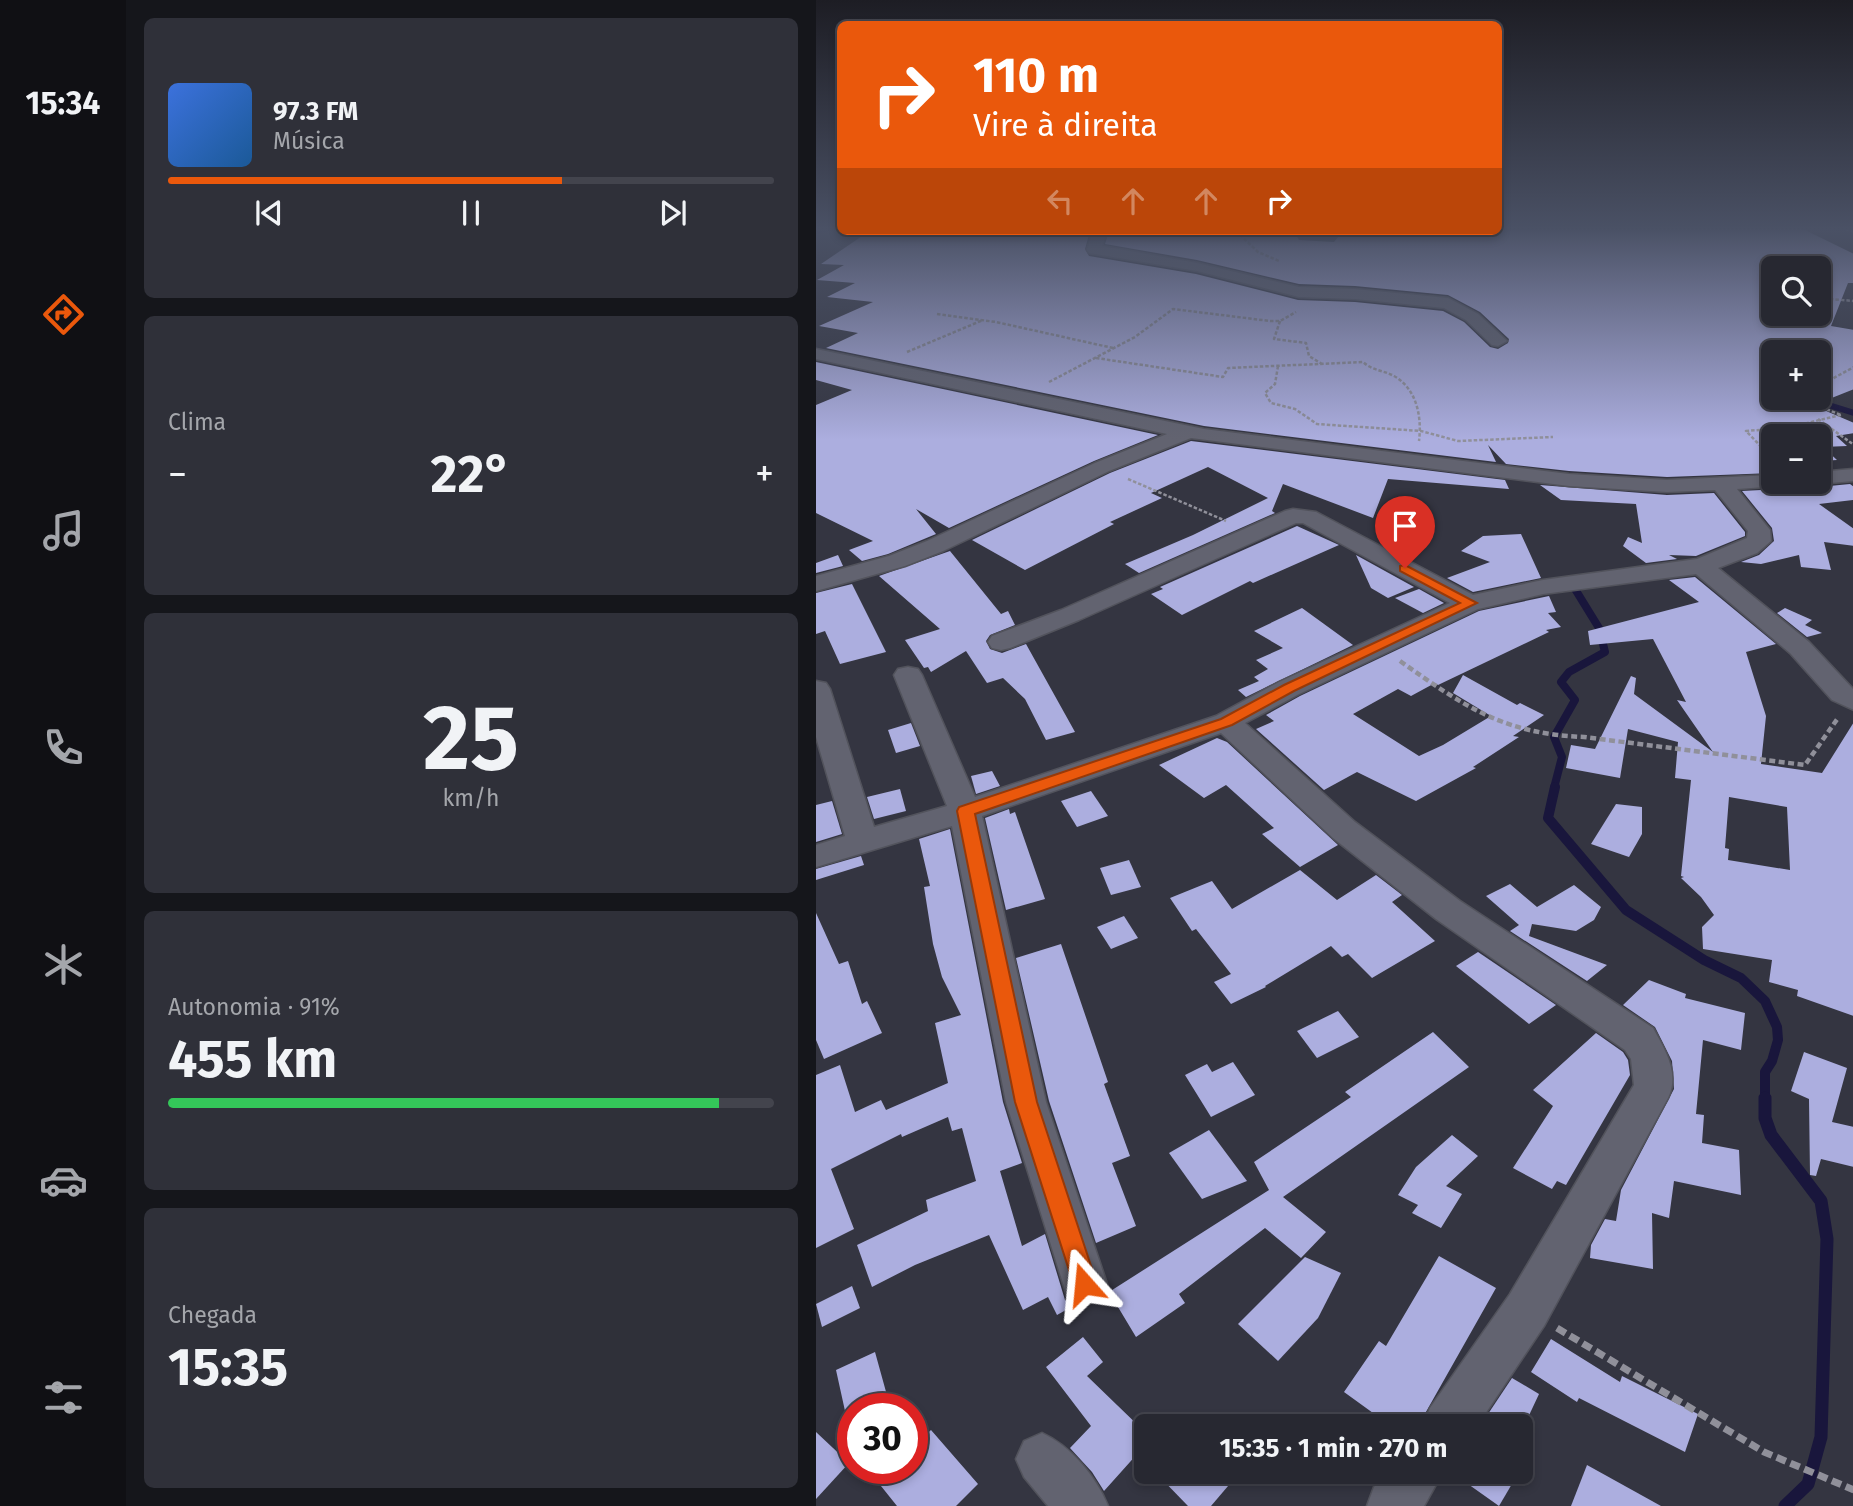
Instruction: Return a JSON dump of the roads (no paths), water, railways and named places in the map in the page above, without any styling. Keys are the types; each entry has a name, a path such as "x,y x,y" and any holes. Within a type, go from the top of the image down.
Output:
{"street":[{"path":"1401,299 1448,303 1472,317 1498,341"},
{"path":"816,354 1186,433 1581,481 1667,486 1761,482"},
{"path":"816,584 897,561 935,546 1102,467 1186,433"},
{"path":"1831,477 1854,475"},
{"path":"816,856 965,811 1226,722 1289,688 1470,603 1543,587 1701,566 1749,548 1759,541 1759,530 1721,484"},
{"path":"1001,642 1070,615 1293,516 1308,517 1470,603"},
{"path":"1701,566 1748,603 1814,662 1839,693 1852,702"},
{"path":"908,675 965,811 1026,1102 1084,1284"},
{"path":"816,689 862,840"},
{"path":"1226,722 1344,830 1448,910 1639,1039 1650,1058 1654,1086 1527,1310 1456,1414"},
{"path":"1042,1459 1082,1506"},
{"path":"1393,1506 1409,1484"}],"waterway":[{"path":"1831,406 1854,413"},
{"path":"1554,788 1562,757 1554,737 1575,700 1561,682 1569,672 1605,652 1599,628 1575,589"},
{"path":"1555,787 1548,818 1626,910 1704,960 1741,978 1765,1001 1777,1027 1778,1040 1772,1061 1765,1072 1765,1118 1771,1135 1821,1201 1827,1239 1821,1437 1808,1484 1785,1506"}]}
